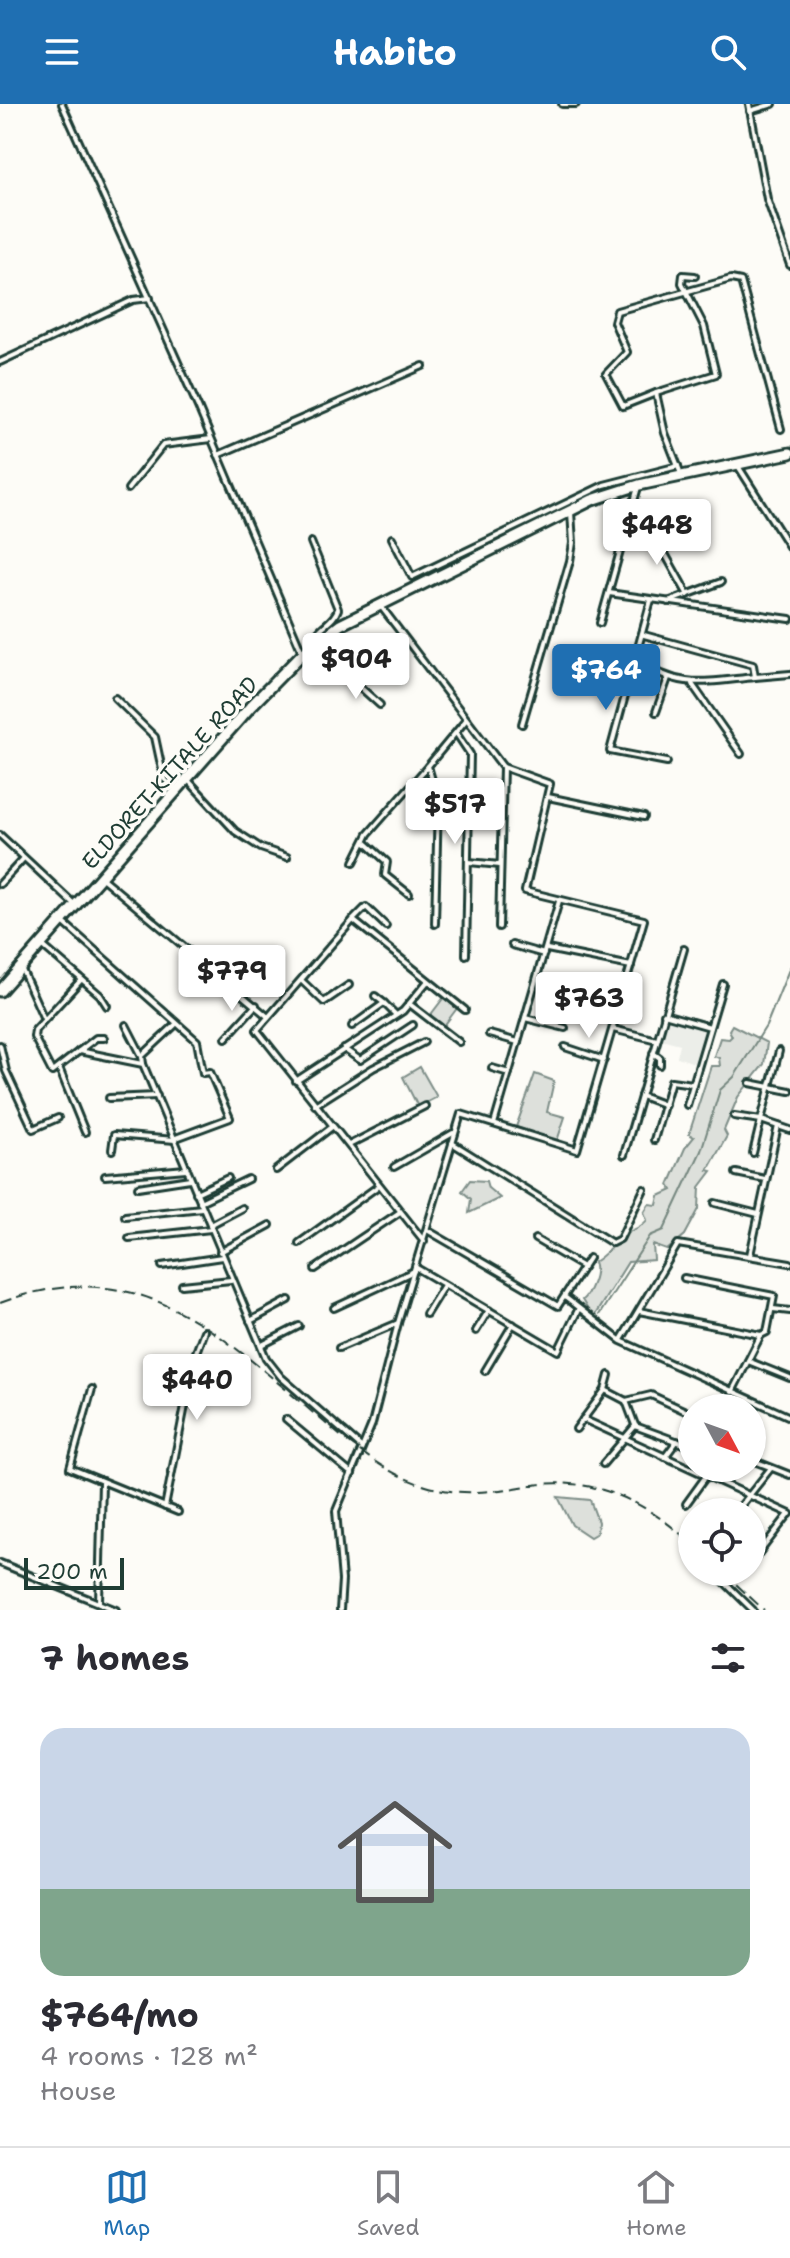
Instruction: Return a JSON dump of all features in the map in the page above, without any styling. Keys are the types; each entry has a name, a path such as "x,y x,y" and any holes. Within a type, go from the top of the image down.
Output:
{"highway":[{"name":"ELDORET-KITALE ROAD","path":"0,991 251,706 302,654 340,625 570,510 680,471 790,453"}],"street":[{"path":"62,104 150,298 302,654"},
{"path":"562,104 576,104"},
{"path":"749,104 767,199 790,265"},
{"path":"750,111 773,104"},
{"path":"695,276 681,277 685,291 689,293 704,326 716,374 623,406 621,403 606,372 627,352 614,322 614,314 685,291 731,279 741,281 781,429"},
{"path":"0,362 133,300 150,298"},
{"path":"218,455 423,366"},
{"path":"392,538 412,577 592,489 680,471 656,393"},
{"path":"128,489 163,445 211,439"},
{"path":"737,464 790,548"},
{"path":"600,623 639,485"},
{"path":"522,724 570,561 573,543 570,510"},
{"path":"628,528 694,522"},
{"path":"650,527 688,595"},
{"path":"311,542 338,609 337,614 316,630 312,647"},
{"path":"667,603 721,582"},
{"path":"609,593 790,619"},
{"path":"651,600 644,635 610,751 667,762"},
{"path":"340,1610 342,1580 335,1517 372,1424 398,1323 461,1114 577,1150 631,966 642,917 525,891 550,784 503,767 379,603"},
{"path":"644,635 753,665 755,677"},
{"path":"636,660 668,678 692,684 790,674"},
{"path":"349,677 380,705"},
{"path":"656,712 668,678"},
{"path":"692,684 741,754"},
{"path":"115,698 155,737 164,779 179,790"},
{"path":"354,862 368,834 466,720"},
{"path":"456,733 470,754 466,955"},
{"path":"428,766 438,801 435,924"},
{"path":"499,927 503,767"},
{"path":"188,780 235,831 261,848 287,857"},
{"path":"548,797 644,817"},
{"path":"0,835 77,907"},
{"path":"366,843 387,862 385,875 409,894"},
{"path":"0,884 24,858"},
{"path":"469,862 500,865"},
{"path":"102,878 267,1016"},
{"path":"494,1124 559,901"},
{"path":"386,926 366,907 257,1028 258,1035 348,1146 377,1187 424,1241"},
{"path":"353,920 465,1010"},
{"path":"63,922 175,1025 197,1041 203,1073 210,1072 230,1118 176,1139 114,1135 112,1150"},
{"path":"42,945 107,1006"},
{"path":"512,945 631,966"},
{"path":"624,1155 684,949"},
{"path":"21,968 44,1019"},
{"path":"81,980 44,1019 35,1030 34,1037 49,1070 59,1068 99,1037 104,1038"},
{"path":"301,980 324,1002 349,985"},
{"path":"296,1081 411,1005 427,982"},
{"path":"687,1105 723,984"},
{"path":"375,996 396,1015"},
{"path":"352,1026 384,1003"},
{"path":"226,1038 256,1005"},
{"path":"411,1005 459,1042"},
{"path":"664,1014 710,1027"},
{"path":"525,1018 565,1028"},
{"path":"126,1025 142,1056 231,1280 274,1370 361,1447"},
{"path":"142,1056 175,1025"},
{"path":"344,1049 360,1060 413,1025"},
{"path":"613,1029 657,1040"},
{"path":"489,1034 518,1042"},
{"path":"315,1105 370,1069 424,1042"},
{"path":"0,1045 6,1071 33,1129 58,1118"},
{"path":"565,1047 604,1060"},
{"path":"79,1051 143,1064"},
{"path":"753,1153 779,1051"},
{"path":"653,1053 660,1058 660,1065"},
{"path":"59,1068 85,1132"},
{"path":"492,1068 509,1073"},
{"path":"654,1140 672,1080 693,1084"},
{"path":"750,1083 790,1091"},
{"path":"109,1098 157,1096"},
{"path":"641,1096 665,1105"},
{"path":"348,1146 425,1106"},
{"path":"734,1116 761,1120 790,1130"},
{"path":"750,1255 778,1126"},
{"path":"276,1170 332,1127"},
{"path":"394,1167 455,1132"},
{"path":"452,1142 612,1243 620,1239 644,1189"},
{"path":"105,1176 186,1169"},
{"path":"736,1173 765,1179"},
{"path":"196,1193 228,1178"},
{"path":"138,1187 190,1179"},
{"path":"125,1216 201,1205 248,1179"},
{"path":"299,1243 377,1187"},
{"path":"715,1203 758,1214"},
{"path":"129,1238 210,1227 242,1208"},
{"path":"315,1269 400,1212"},
{"path":"162,1266 221,1254 270,1225"},
{"path":"426,1229 557,1306 566,1298 589,1258"},
{"path":"535,1239 583,1267"},
{"path":"621,1341 678,1244 790,1263"},
{"path":"415,1269 560,1351 579,1309"},
{"path":"334,1308 415,1269"},
{"path":"684,1278 772,1294 767,1332 761,1335 732,1392"},
{"path":"182,1285 231,1280"},
{"path":"426,1314 444,1285"},
{"path":"566,1298 621,1341 790,1417"},
{"path":"250,1321 289,1300"},
{"path":"772,1309 790,1311"},
{"path":"476,1331 489,1310"},
{"path":"639,1311 761,1335"},
{"path":"339,1348 398,1323"},
{"path":"485,1371 513,1324"},
{"path":"261,1346 299,1326"},
{"path":"165,1507 195,1355 204,1331"},
{"path":"747,1360 790,1378"},
{"path":"576,1429 605,1390 609,1375"},
{"path":"92,1389 69,1466 102,1483 178,1512"},
{"path":"605,1390 626,1401 651,1395 678,1408"},
{"path":"626,1401 635,1426"},
{"path":"286,1419 352,1474"},
{"path":"583,1419 678,1463"},
{"path":"603,1464 635,1426"},
{"path":"635,1426 677,1441 665,1457"},
{"path":"766,1466 790,1475"},
{"path":"749,1496 771,1468"},
{"path":"719,1482 789,1514 766,1544"},
{"path":"99,1602 102,1483"},
{"path":"0,1563 116,1610"},
{"path":"728,1586 753,1610"},
{"path":"739,1610 747,1605"}],"shaded area":[{"path":"445,996 458,1007 443,1027 429,1017"},
{"path":"667,1017 708,1028 697,1064 677,1057 680,1044 661,1039"},
{"path":"732,1025 767,1043 764,1064 738,1097 724,1130 727,1136 708,1170 712,1171 700,1187 699,1209 685,1235 667,1250 653,1245 654,1260 628,1262 593,1318 582,1300 594,1278 594,1262 624,1235 647,1220 644,1212 649,1204 657,1205 659,1196 672,1190 669,1185 685,1148 694,1137 689,1134 711,1066 720,1066 719,1058 714,1056 720,1038 729,1039 732,1036 729,1030"},
{"path":"420,1067 437,1097 418,1107 403,1077"},
{"path":"535,1074 554,1081 547,1112 565,1117 557,1141 516,1127"},
{"path":"470,1180 486,1181 488,1188 500,1198 469,1213 471,1199 462,1191"},
{"path":"558,1497 590,1500 598,1522 597,1533 590,1537 572,1525"}],"waterway":[{"path":"599,1315 650,1236 664,1230 701,1151 720,1090 734,1077 766,1026 790,967"}],"railway":[{"path":"0,1303 51,1289 96,1287 139,1295 178,1311 215,1333 359,1451 411,1481 466,1492 556,1483 578,1485 599,1489 639,1505 678,1532"},
{"path":"738,1586 764,1610"}]}
